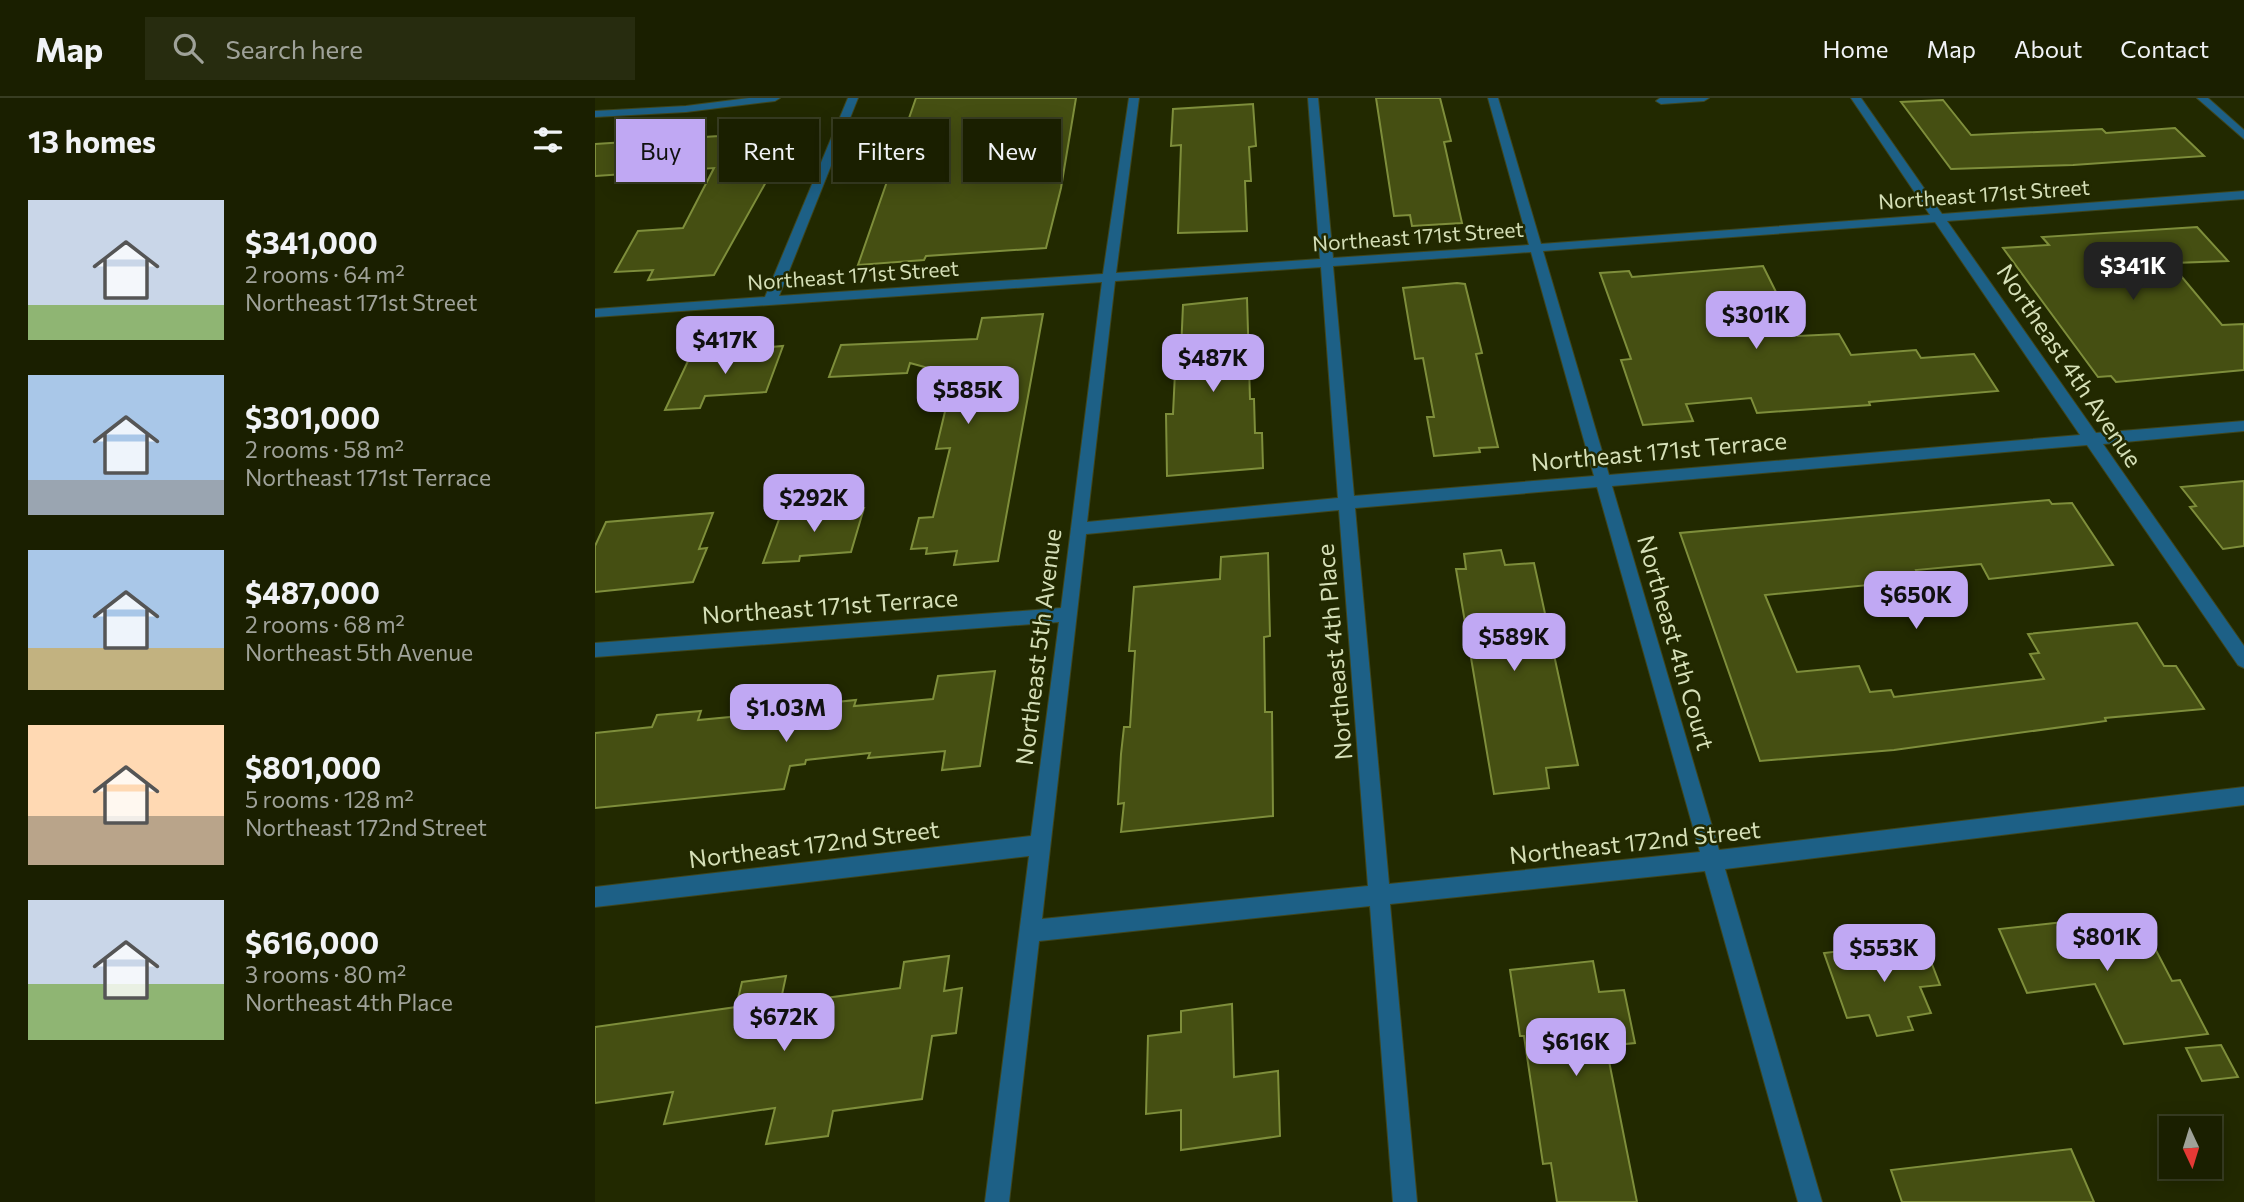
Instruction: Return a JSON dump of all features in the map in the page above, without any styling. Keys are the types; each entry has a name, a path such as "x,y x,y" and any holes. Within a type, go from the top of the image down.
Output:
{"street":[{"path":"595,114 686,109 775,98"},
{"path":"770,301 853,98"},
{"name":"Northeast 5th Avenue","path":"997,1202 1109,278 1134,98"},
{"name":"Northeast 4th Place","path":"1313,98 1405,1202"},
{"name":"Northeast 4th Court","path":"1493,98 1809,1202"},
{"path":"1661,101 1704,98"},
{"name":"Northeast 4th Avenue","path":"1856,98 2244,660"},
{"path":"2201,98 2244,136"},
{"name":"Northeast 171st Street","path":"595,313 1536,248 2244,195"},
{"name":"Northeast 171st Terrace","path":"1078,529 1347,503 2244,426"},
{"name":"Northeast 171st Terrace","path":"595,650 1068,614"},
{"name":"Northeast 172nd Street","path":"1030,931 1712,861 2244,796"},
{"name":"Northeast 172nd Street","path":"595,897 1040,845"}],"building":[{"path":"916,98 1076,98 1061,188 1046,248 926,256 924,260 858,265 887,182 949,182 949,119 909,119"},
{"path":"1376,98 1440,98 1451,141 1444,142 1462,223 1412,226 1410,215 1394,216"},
{"path":"1943,100 1971,135 2102,129 2106,133 2175,128 2204,156 2073,165 1951,169 1901,102"},
{"path":"1253,104 1256,146 1249,147 1251,181 1245,181 1247,231 1178,233 1181,145 1171,146 1173,109"},
{"path":"719,136 719,182 766,182 714,275 648,280 653,270 615,272 638,231 683,228 714,168 705,169 705,137"},
{"path":"616,143 616,175 595,176 595,144"},
{"path":"2197,227 2228,261 2174,263 2180,270 2176,270 2222,325 2244,324 2244,370 2116,382 2111,376 2098,377 2003,248 2049,245 2042,237"},
{"path":"1763,266 1798,336 1839,334 1851,355 1916,350 1921,358 1974,354 1998,391 1869,402 1870,405 1757,413 1751,398 1686,404 1693,421 1643,425 1621,360 1631,359 1600,273 1629,271 1632,277"},
{"path":"1465,284 1482,353 1476,354 1498,447 1479,448 1480,452 1434,456 1427,417 1434,417 1423,358 1415,359 1403,288"},
{"path":"1247,298 1250,399 1254,399 1255,433 1262,433 1263,468 1167,476 1166,414 1173,414 1176,352 1181,351 1183,305"},
{"path":"1043,314 998,561 954,565 957,551 926,554 927,548 911,549 919,518 933,517 950,448 936,449 955,370 939,371 910,363 907,373 829,377 841,345 977,339 982,318"},
{"path":"783,346 766,392 705,396 700,408 665,410 688,361 695,361 698,353"},
{"path":"2244,481 2244,546 2223,549 2190,507 2196,506 2181,487"},
{"path":"2049,500 2052,504 2072,503 2113,565 1989,579 1981,564 1916,570 1921,580 1765,595 1797,672 1859,666 1870,692 1891,690 1894,697 2044,679 2030,654 2039,653 2028,634 2137,623 2164,666 2176,666 2204,709 2105,718 2106,721 1894,750 1760,761 1680,533"},
{"path":"864,508 851,552 800,556 799,561 763,563 781,514"},
{"path":"713,513 699,549 707,548 693,582 595,592 595,546 606,522"},
{"path":"1501,550 1505,565 1534,563 1578,765 1546,768 1549,788 1494,794 1456,569 1466,569 1464,554"},
{"path":"1268,553 1270,636 1264,637 1265,712 1272,712 1273,816 1121,832 1124,803 1118,804 1124,727 1130,727 1135,651 1129,651 1134,587 1220,579 1221,557"},
{"path":"995,671 980,766 942,770 945,751 868,758 870,753 806,760 805,764 790,766 784,789 595,808 595,733 652,727 657,715 701,711 698,720 805,710 807,705 856,700 854,706 933,699 938,676"},
{"path":"2137,914 2172,981 2180,980 2208,1034 2124,1044 2095,984 2027,993 1999,929"},
{"path":"1923,941 1940,985 1920,987 1931,1013 1908,1017 1913,1030 1877,1036 1869,1015 1847,1018 1824,953"},
{"path":"949,956 944,991 962,988 956,1033 932,1036 922,1099 833,1111 828,1136 766,1144 775,1108 664,1124 673,1092 595,1103 595,1027 736,1007 742,982 786,976 780,1004 900,988 904,962"},
{"path":"1593,961 1599,992 1624,990 1635,1043 1606,1046 1637,1202 1557,1202 1551,1163 1543,1164 1524,1036 1520,1036 1510,970"},
{"path":"1232,1004 1234,1077 1278,1071 1280,1136 1181,1150 1181,1110 1146,1114 1148,1036 1181,1032 1181,1011"},
{"path":"2221,1045 2238,1077 2202,1081 2186,1048"},
{"path":"2071,1149 2094,1202 1902,1202 1891,1170"}]}
